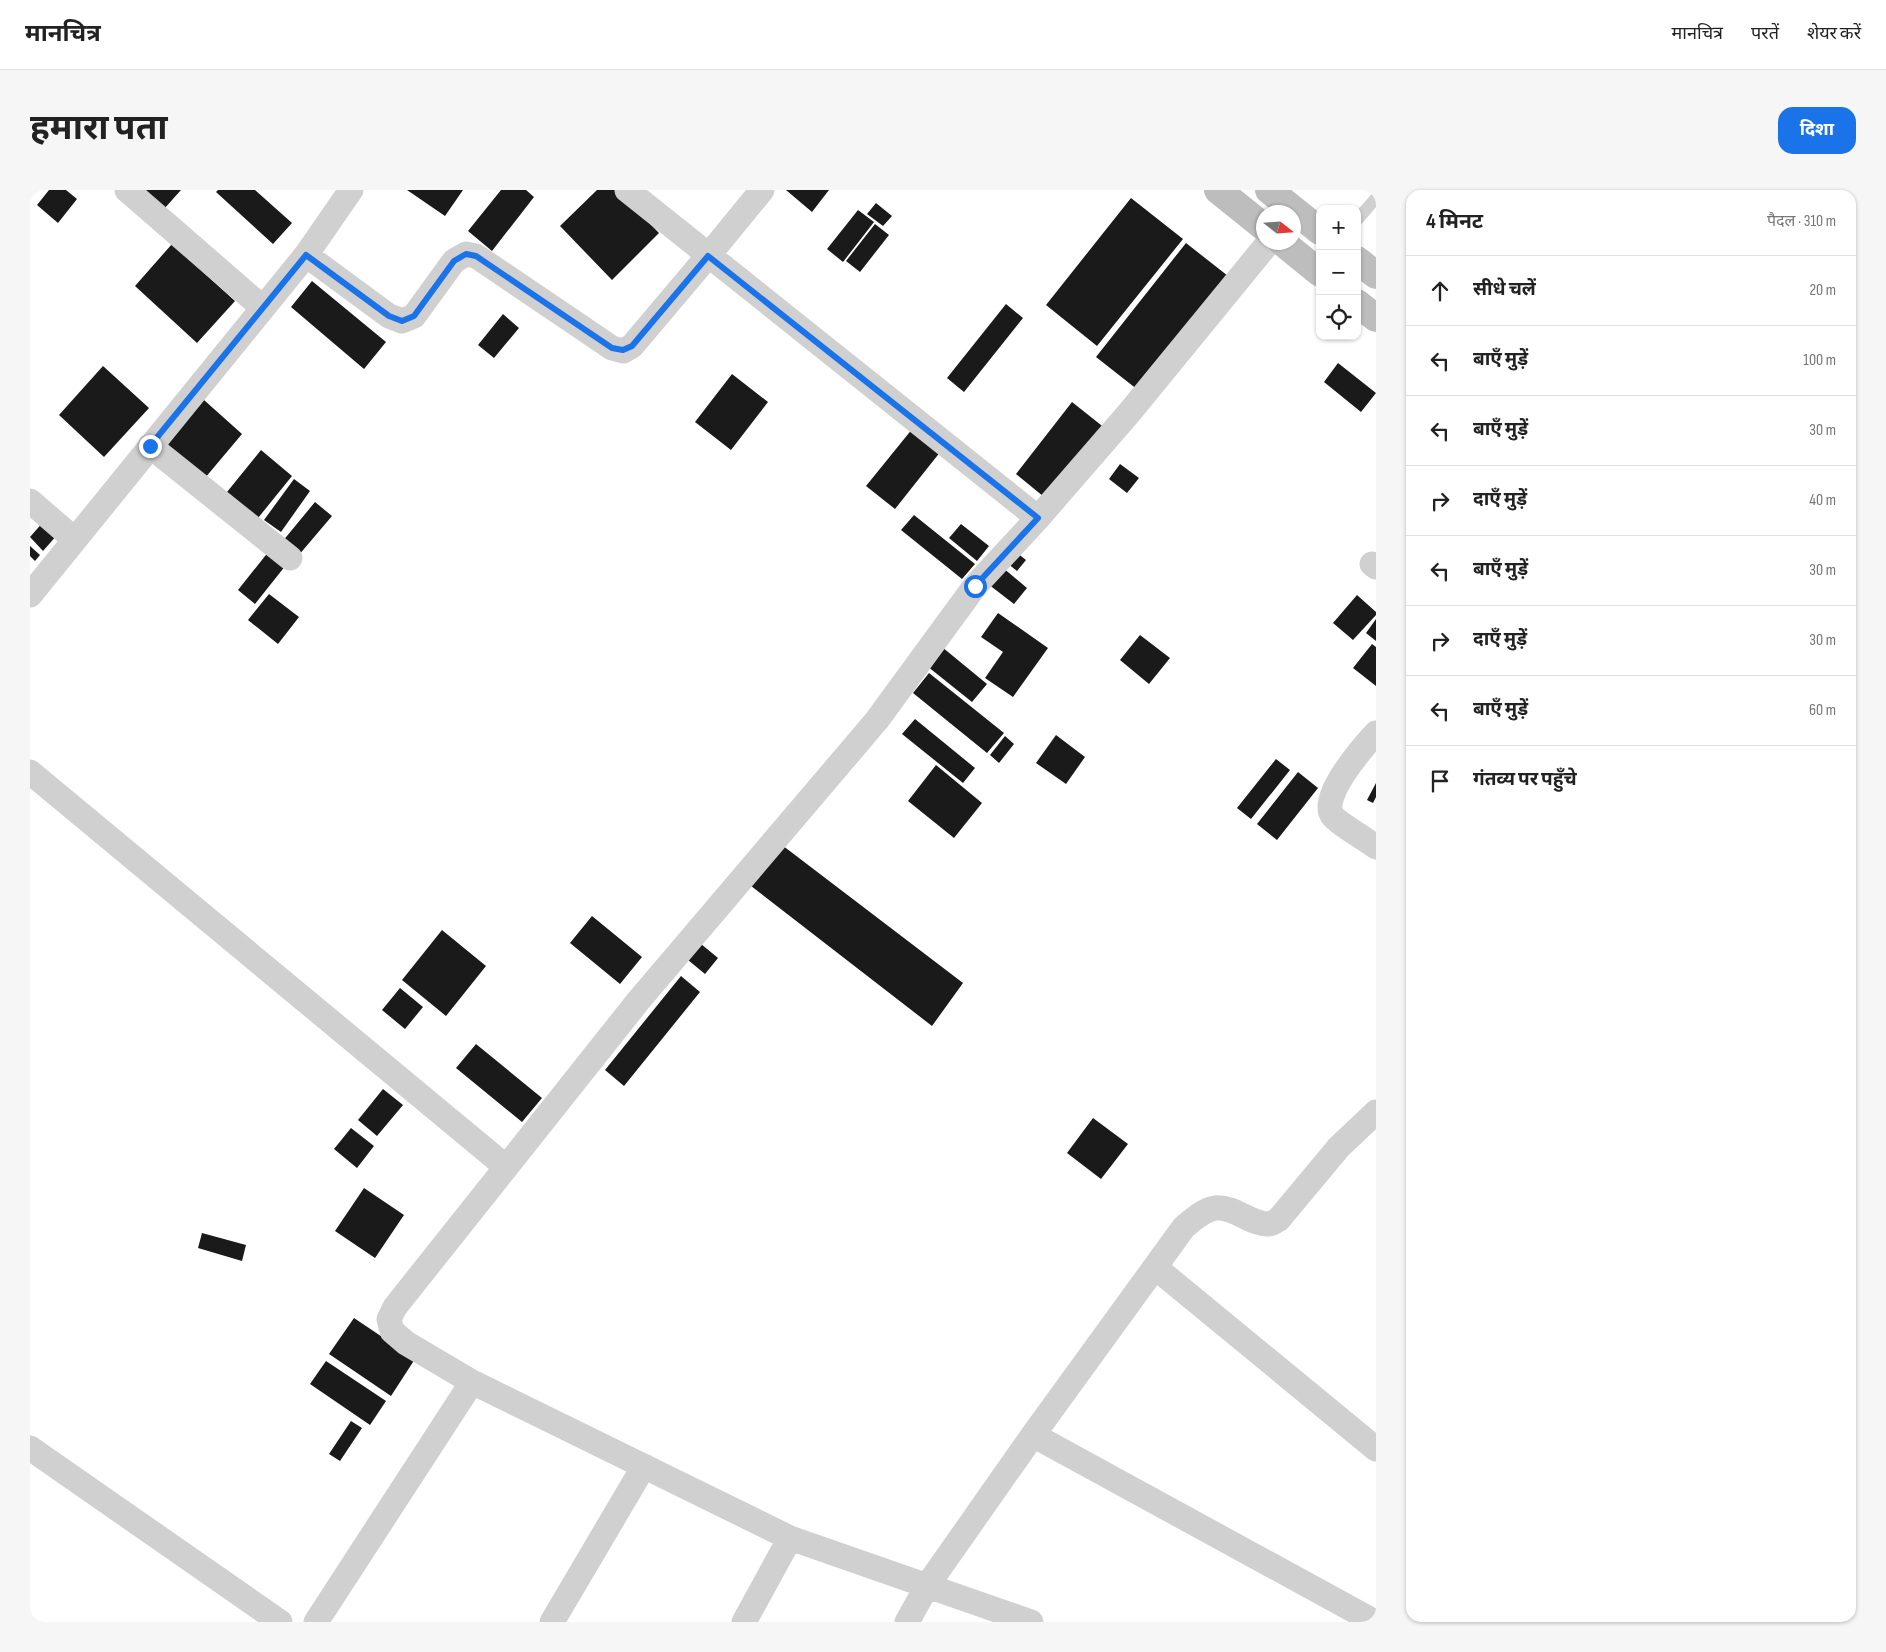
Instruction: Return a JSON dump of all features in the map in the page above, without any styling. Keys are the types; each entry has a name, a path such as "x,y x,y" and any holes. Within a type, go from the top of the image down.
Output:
{"main road":[{"path":"1218,190 1256,221"},
{"path":"1269,190 1286,205"},
{"path":"1301,217 1316,228"},
{"path":"1292,250 1316,270"},
{"path":"1361,263 1376,275"},
{"path":"1361,306 1376,318"}],"street":[{"path":"127,190 263,308"},
{"path":"30,595 306,255 351,190"},
{"path":"627,190 1038,518"},
{"path":"306,255 389,316 402,321 414,316 454,261 466,254 476,256 612,348 623,350 632,346 762,190"},
{"path":"1031,1622 790,1538 472,1382 406,1342 392,1330 389,1319 395,1307 639,1000 877,720 975,586 1038,518 1129,413 1262,250"},
{"path":"150,446 290,558"},
{"path":"30,501 74,539"},
{"path":"1376,733 1357,754 1332,794 1329,805 1332,816 1376,846"},
{"path":"30,772 506,1167"},
{"path":"908,1622 927,1586 1033,1435 1184,1227 1201,1214 1214,1208 1229,1210 1269,1224 1279,1219 1339,1147 1376,1112"},
{"path":"1156,1268 1376,1449"},
{"path":"316,1622 472,1382"},
{"path":"1033,1435 1375,1622"},
{"path":"30,1448 280,1622"},
{"path":"552,1622 644,1466"},
{"path":"744,1622 790,1538"}],"lane":[{"path":"1361,215 1376,198"}],"building":[{"path":"49,190 66,190 77,199 58,223 37,205"},
{"path":"143,190 181,190 164,209"},
{"path":"218,190 255,190 292,223 273,244 216,192"},
{"path":"407,190 463,190 445,216"},
{"path":"501,190 526,190 534,197 492,251 468,231"},
{"path":"597,190 617,190 659,233 612,280 560,226"},
{"path":"786,190 829,190 812,212"},
{"path":"1131,198 1183,239 1097,346 1046,305"},
{"path":"876,203 892,216 883,226 867,214"},
{"path":"858,210 874,222 843,262 827,249"},
{"path":"875,224 889,235 860,272 846,261"},
{"path":"1186,243 1228,276 1138,390 1096,357"},
{"path":"172,244 235,301 197,343 135,286"},
{"path":"312,281 386,342 364,369 291,307"},
{"path":"1006,304 1023,318 964,392 947,378"},
{"path":"503,314 519,328 494,358 478,345"},
{"path":"1338,363 1376,393 1361,412 1324,382"},
{"path":"103,366 149,408 104,457 59,415"},
{"path":"732,374 768,402 731,450 695,422"},
{"path":"204,400 242,434 205,478 166,444"},
{"path":"1072,402 1106,429 1049,501 1016,474"},
{"path":"913,428 941,451 895,509 866,486"},
{"path":"261,450 292,476 258,518 227,492"},
{"path":"1120,464 1139,478 1127,493 1109,479"},
{"path":"294,479 310,491 281,532 264,520"},
{"path":"315,502 332,516 298,556 282,542"},
{"path":"914,515 975,564 962,579 901,530"},
{"path":"44,521 58,534 43,551 30,537"},
{"path":"961,524 989,546 977,561 949,538"},
{"path":"30,546 40,555 35,561 30,556"},
{"path":"273,546 290,560 255,604 238,590"},
{"path":"1011,548 1026,560 1017,571 1002,559"},
{"path":"1002,567 1027,588 1014,604 988,584"},
{"path":"269,594 299,617 278,644 248,620"},
{"path":"1357,595 1376,612 1376,615 1353,640 1333,623"},
{"path":"998,613 1048,648 1013,697 985,678 1003,652 981,637"},
{"path":"1376,619 1376,641 1366,633"},
{"path":"1140,635 1170,658 1149,684 1120,660"},
{"path":"1372,644 1376,647 1376,686 1353,668"},
{"path":"942,647 987,684 972,702 927,666"},
{"path":"929,673 1004,733 987,753 913,693"},
{"path":"915,719 975,768 963,783 902,734"},
{"path":"1056,735 1085,757 1066,784 1036,763"},
{"path":"1005,736 1014,744 999,763 990,755"},
{"path":"1276,759 1290,770 1251,819 1237,808"},
{"path":"936,765 982,803 954,838 908,801"},
{"path":"1298,772 1318,788 1277,840 1257,824"},
{"path":"1376,783 1376,797 1373,803 1367,800"},
{"path":"778,842 963,983 932,1026 746,882"},
{"path":"592,916 642,957 620,984 570,943"},
{"path":"442,930 486,966 446,1016 402,980"},
{"path":"695,939 718,958 705,974 682,955"},
{"path":"681,976 700,992 624,1086 605,1070"},
{"path":"400,988 423,1007 405,1029 382,1010"},
{"path":"476,1044 542,1098 522,1122 456,1068"},
{"path":"383,1089 403,1105 377,1136 358,1120"},
{"path":"1093,1118 1128,1144 1101,1179 1067,1153"},
{"path":"351,1128 374,1146 357,1168 334,1149"},
{"path":"364,1188 404,1215 375,1258 335,1231"},
{"path":"202,1233 246,1245 242,1261 198,1248"},
{"path":"354,1318 415,1359 391,1396 329,1354"},
{"path":"326,1361 386,1401 370,1425 310,1384"},
{"path":"351,1421 362,1428 340,1461 329,1454"}],"route":[{"path":"150,446 306,255 389,316 402,321 414,316 454,261 466,254 476,256 612,348 623,350 632,346 708,256 1038,518 975,586"}]}
